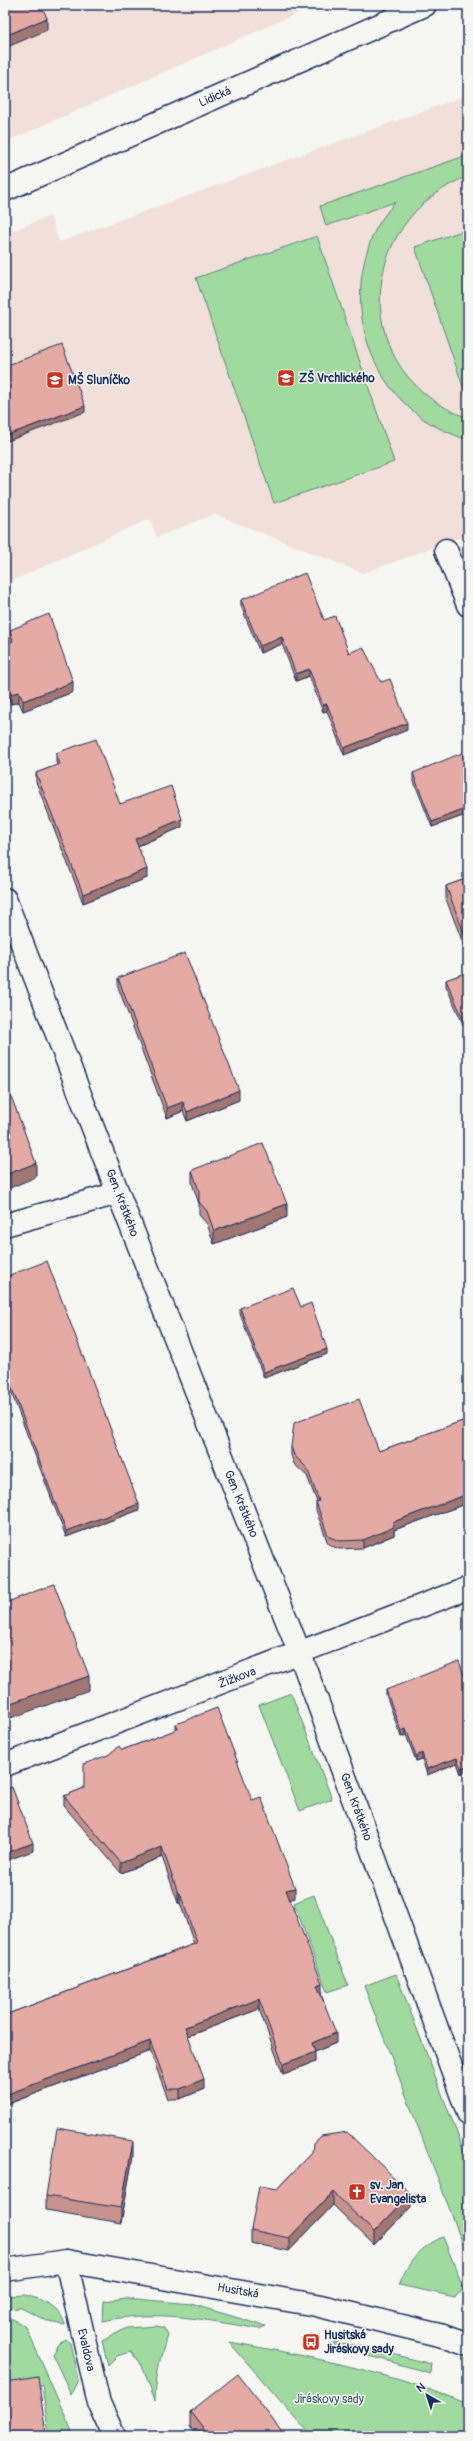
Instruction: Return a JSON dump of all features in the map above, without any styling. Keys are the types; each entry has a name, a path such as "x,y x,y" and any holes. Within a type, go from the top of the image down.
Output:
{"street":[{"name":"Lidická","path":"5,190 425,5"},
{"path":"446,550 468,605"},
{"name":"Gen. Krátkého","path":"5,899 11,936 118,1193 300,1654 468,2113"},
{"path":"5,1225 118,1193"},
{"name":"Žižkova","path":"5,1765 300,1654 468,1588"},
{"name":"Husitská","path":"5,2270 66,2262 316,2305 443,2336 468,2345"},
{"name":"Evaldova","path":"66,2262 99,2403 114,2436"}],"shaded area":[{"path":"5,5 316,5 5,142"},
{"name":"ZŠ Vrchlického","path":"468,95 468,535 363,573 214,514 157,537 149,519 5,584 5,234 50,216 59,242"}],"green space":[{"path":"468,155 468,176 430,198 403,227 386,261 380,298 385,335 402,369 429,397 468,418 468,440 431,424 419,416 400,399 384,379 373,357 365,333 361,309 361,284 365,259 375,231 395,202 326,226 320,206"},
{"path":"468,229 468,397 467,398 415,247"},
{"path":"317,236 394,462 274,503 196,278"},
{"path":"291,1693 332,1799 300,1811 259,1705"},
{"path":"314,1895 348,1985 327,1992 294,1903"},
{"path":"396,1974 468,2162 468,2257 364,1986"},
{"path":"443,2237 464,2289 455,2297 399,2285 406,2269 416,2256 428,2245"},
{"path":"25,2295 50,2304 63,2318 65,2325 49,2322 21,2308 5,2309 5,2296"},
{"path":"126,2298 191,2304 265,2326 260,2329 201,2319 162,2316 143,2316 103,2321 104,2301"},
{"path":"5,2318 11,2318 26,2327 74,2436 49,2436 42,2385 5,2389"},
{"path":"157,2326 165,2328 168,2336 158,2367 155,2400 142,2366 131,2352 117,2356 108,2365 102,2341 127,2328"},
{"path":"66,2340 70,2343 78,2380 71,2394 52,2354 59,2343"},
{"name":"Jiráskovy sady","path":"229,2342 290,2353 380,2374 468,2404 468,2436 311,2436"},
{"path":"333,2342 366,2347 431,2364 430,2373 335,2346"}],"building":[{"path":"5,5 41,5 47,18 5,36"},
{"path":"62,345 85,406 5,436 5,366"},
{"path":"305,573 324,620 335,616 349,653 363,647 381,682 390,679 407,723 344,748 327,704 323,705 309,669 296,674 282,637 260,646 241,600"},
{"path":"49,614 73,682 23,701 19,692 11,694 5,679 5,645 13,641 10,630"},
{"path":"96,739 120,804 171,786 182,819 135,839 147,869 83,894 36,773 60,764 56,753"},
{"path":"462,753 468,768 468,808 432,822 413,773"},
{"path":"468,878 468,937 466,938 446,886"},
{"path":"185,953 239,1090 187,1112 183,1102 167,1108 118,978"},
{"path":"468,972 468,1024 466,1025 446,980"},
{"path":"5,1080 36,1163 5,1175"},
{"path":"263,1143 287,1204 214,1231 207,1211 199,1202 199,1191 192,1170"},
{"path":"47,1261 139,1504 66,1531 5,1370 5,1277"},
{"path":"293,1288 301,1307 311,1303 327,1349 264,1372 240,1308"},
{"path":"359,1399 379,1451 468,1419 468,1494 393,1522 394,1527 363,1540 339,1541 330,1537 327,1533 316,1502 319,1501 307,1468 294,1455 291,1447 294,1423"},
{"path":"54,1584 89,1676 5,1705 5,1603"},
{"path":"459,1661 468,1687 468,1695 466,1696 468,1700 468,1766 461,1768 457,1758 427,1769 422,1753 416,1756 406,1729 401,1731 386,1690"},
{"path":"217,1708 252,1800 261,1797 295,1888 286,1890 322,1983 317,1985 336,2033 312,2043 315,2052 283,2064 259,1999 185,2027 204,2079 180,2089 168,2089 150,2041 5,2095 5,2015 197,1943 162,1847 121,1863 64,1796 84,1788 84,1764 108,1755 119,1746 122,1750 178,1729 176,1724"},
{"path":"12,1787 33,1843 5,1853 5,1790"},
{"path":"57,2128 133,2141 121,2208 46,2196"},
{"path":"347,2132 411,2194 374,2232 333,2192 289,2238 251,2230 259,2186 277,2189 312,2152 313,2144 321,2136"},
{"path":"238,2374 285,2436 209,2436 190,2412"},
{"path":"38,2377 46,2435 5,2436 5,2382"}],"place":[{"name":"ZŠ Vrchlického","path":"286,378"},
{"name":"MŠ Sluníčko","path":"55,380"},
{"name":"sv. Jan Evangelista","path":"357,2192"},
{"name":"Husitská Jiráskovy sady","path":"311,2342"}]}
